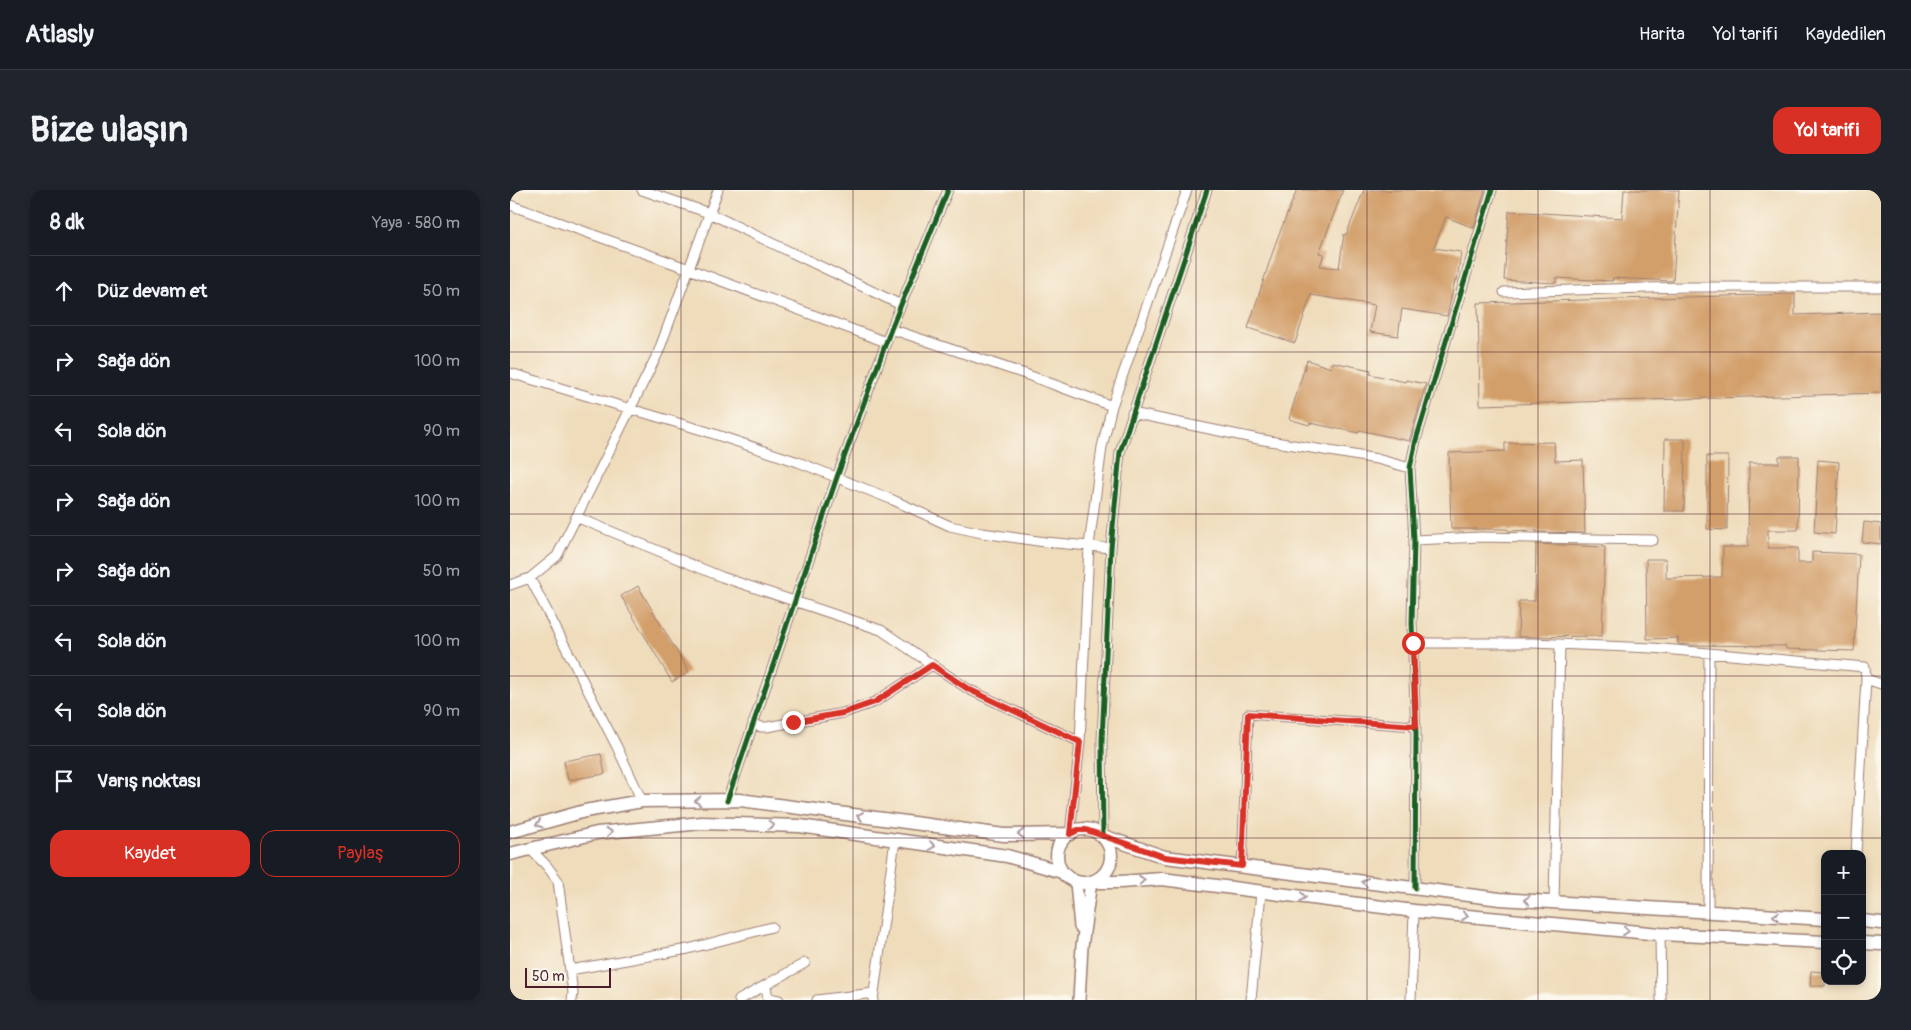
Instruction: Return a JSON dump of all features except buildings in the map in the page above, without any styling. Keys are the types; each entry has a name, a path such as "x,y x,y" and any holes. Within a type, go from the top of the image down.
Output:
{"main road":[{"path":"510,832 585,811 642,801 740,800 1004,835 1070,834"},
{"path":"510,854 597,833 702,823 800,826 1007,856 1062,872 1076,882 1162,879 1414,911 1660,934 1821,942"},
{"path":"1062,872 1058,856 1059,847 1070,834 1078,830 1086,830 1165,857 1500,899 1821,919"},
{"path":"1092,882 1101,877 1111,862 1111,852 1103,836"},
{"path":"1866,921 1881,923"},
{"path":"1866,943 1881,944"}],"street":[{"path":"642,190 709,213 901,305"},
{"path":"510,585 530,578 557,556 658,354 718,190"},
{"path":"727,800 837,477 891,329 948,190"},
{"path":"1070,834 1080,742 1089,546 1102,446 1112,406 1186,190"},
{"path":"1103,836 1102,740 1111,548 1120,452 1207,190"},
{"path":"1415,888 1414,540 1410,468 1416,440 1492,190"},
{"path":"510,205 886,342"},
{"path":"1504,292 1684,287 1881,287"},
{"path":"891,329 1025,374 1112,406"},
{"path":"510,373 705,431 837,477 950,526 982,533 1111,548"},
{"path":"1132,413 1258,440 1377,458 1410,468"},
{"path":"576,517 722,576 881,630 968,689 1080,742"},
{"path":"1414,540 1481,537 1653,540"},
{"path":"530,578 617,747 642,801"},
{"path":"1413,643 1560,644 1652,648 1865,667 1866,679 1856,850"},
{"path":"1554,902 1560,644"},
{"path":"1708,912 1709,653"},
{"path":"753,723 761,727 767,727 843,713 875,702 932,665"},
{"path":"1866,679 1881,684"},
{"path":"1242,866 1248,714 1416,726"},
{"path":"817,1000 874,996 895,840"},
{"path":"530,849 547,866 558,881 574,994 572,1000"},
{"path":"1076,882 1082,946"},
{"path":"1079,1000 1082,946 1092,882"},
{"path":"1251,1000 1261,892"},
{"path":"1411,1000 1414,911"},
{"path":"570,970 688,949 772,927"},
{"path":"1660,934 1661,1000"},
{"path":"739,1000 805,962"},
{"path":"766,985 769,999 779,1000"}],"cycle path":[{"path":"727,801 837,477 891,329 948,190"},
{"path":"1103,836 1102,740 1111,548 1120,452 1207,190"},
{"path":"1415,888 1416,734 1412,623 1414,540 1410,468 1416,440 1492,190"}],"route":[{"path":"793,722 843,713 875,702 932,665 968,689 1080,742 1070,834 1078,830 1086,830 1165,857 1242,866 1248,714 1416,726 1413,643"}]}
